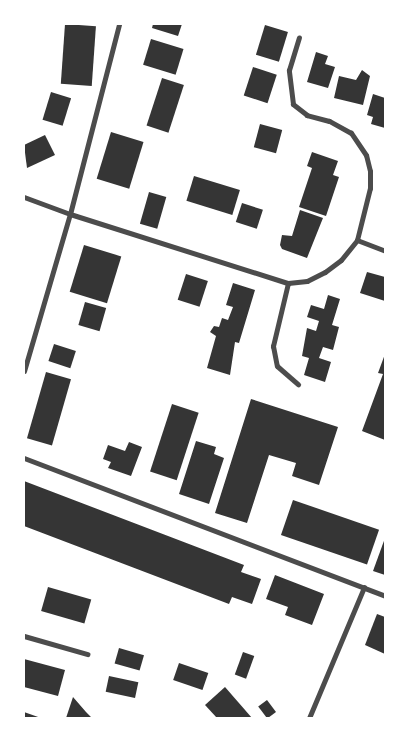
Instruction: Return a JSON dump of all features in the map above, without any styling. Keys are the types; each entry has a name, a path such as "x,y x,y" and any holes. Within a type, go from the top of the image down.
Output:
{"street":[{"path":"24,371 70,214 119,24"},
{"path":"24,196 70,214 288,283 308,281 326,272 341,260 357,240 370,188 366,155 351,133 329,121 307,115 293,104 288,70 299,37"},
{"path":"357,240 385,251"},
{"path":"288,283 273,346 277,366 298,384"},
{"path":"24,458 385,596"},
{"path":"310,718 364,588"},
{"path":"24,636 87,654"}],"building":[{"path":"65,24 96,26 92,86 61,84"},
{"path":"153,24 182,24 178,36 152,28"},
{"path":"265,25 288,32 279,62 256,55"},
{"path":"151,39 184,49 176,75 143,65"},
{"path":"316,52 328,56 325,64 335,67 328,88 307,82"},
{"path":"253,67 277,75 268,103 244,96"},
{"path":"362,70 370,76 363,105 334,98 339,76 356,80"},
{"path":"162,78 184,85 168,133 147,126"},
{"path":"51,92 71,98 63,126 43,120"},
{"path":"373,94 385,98 385,128 371,124 373,117 367,115"},
{"path":"260,124 282,130 276,153 254,147"},
{"path":"111,132 144,142 129,189 97,179"},
{"path":"45,135 55,155 27,168 24,145"},
{"path":"312,152 338,161 333,175 339,177 326,216 299,207 312,168 307,166"},
{"path":"194,176 240,190 232,215 186,201"},
{"path":"149,192 166,197 157,229 140,224"},
{"path":"242,203 263,210 257,229 236,222"},
{"path":"300,210 323,218 307,258 282,249 280,245 282,235 292,236"},
{"path":"84,245 121,256 107,303 70,292"},
{"path":"367,272 385,277 385,301 360,293"},
{"path":"186,274 208,281 200,307 178,300"},
{"path":"233,283 255,290 239,343 235,342 230,375 207,368 216,336 210,332 214,326 219,327 222,318 228,320 233,307 226,305"},
{"path":"328,295 340,299 332,325 339,327 333,350 323,347 319,358 331,362 325,382 304,375 309,358 302,356 307,328 316,331 319,321 307,317 311,305 324,309"},
{"path":"85,302 106,308 100,331 78,325"},
{"path":"54,344 76,351 70,368 48,361"},
{"path":"385,354 385,440 362,431 383,374 378,373"},
{"path":"46,372 71,379 52,445 27,438"},
{"path":"251,399 338,427 319,485 292,476 296,463 269,455 247,523 215,513"},
{"path":"172,404 199,413 177,480 150,472"},
{"path":"196,441 216,447 214,454 224,458 209,504 179,494"},
{"path":"129,442 142,447 131,476 108,468 111,462 103,459 108,445 125,451"},
{"path":"24,481 244,565 241,572 261,579 252,604 232,597 229,604 24,526"},
{"path":"293,500 379,530 367,565 281,535"},
{"path":"385,538 385,575 373,571"},
{"path":"275,575 324,594 312,625 285,615 288,607 266,599"},
{"path":"48,587 91,599 84,623 41,611"},
{"path":"377,614 385,617 385,654 365,645"},
{"path":"119,648 144,655 140,671 115,663"},
{"path":"243,652 254,656 246,679 235,675"},
{"path":"24,659 65,670 58,696 24,687"},
{"path":"179,663 208,673 202,690 173,680"},
{"path":"109,676 138,682 135,698 106,692"},
{"path":"225,687 252,718 217,718 205,705"},
{"path":"73,697 86,712 92,718 66,718"},
{"path":"267,700 276,712 267,718 258,707"},
{"path":"24,712 41,718 24,718"}]}
